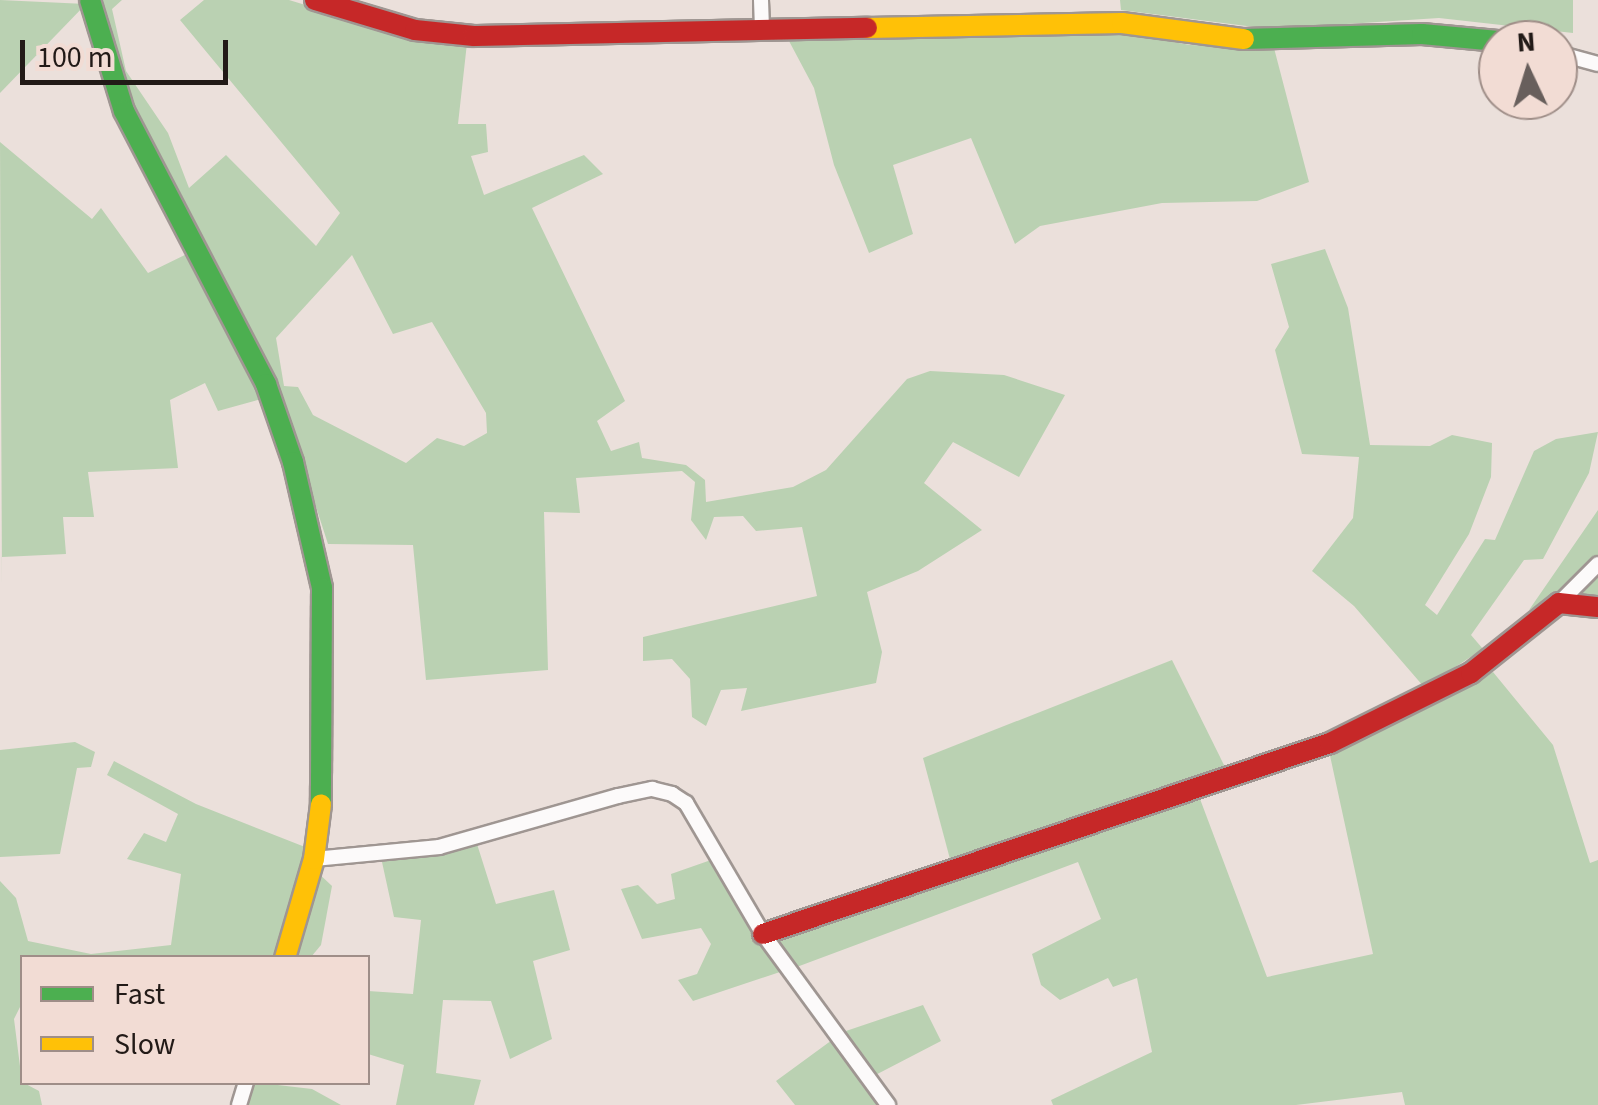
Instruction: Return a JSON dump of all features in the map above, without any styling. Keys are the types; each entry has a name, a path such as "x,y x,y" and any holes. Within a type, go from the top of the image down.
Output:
{"street":[{"path":"90,0 124,111 252,352 293,462 325,616 326,751 314,859 285,955"},
{"path":"315,0 436,34 1122,23 1260,41 1422,34 1478,39"},
{"path":"761,0 762,31"},
{"path":"763,934 1330,743 1472,673 1560,603 1598,564"},
{"path":"1560,603 1598,606"},
{"path":"314,859 355,860 439,848 652,789 686,803 763,934 888,1105"}],"green space":[{"path":"0,0 86,4 0,93"},
{"path":"97,0 122,0 112,9 126,71 168,133 189,188 226,155 316,246 340,213 180,20 204,0 289,0 420,40 467,43 458,124 486,124 488,152 471,156 484,195 584,155 603,174 532,208 625,401 597,421 611,451 639,442 642,458 686,465 705,480 706,502 793,487 826,470 907,379 930,371 1004,375 1065,395 1019,477 953,442 924,483 982,530 918,571 867,592 882,652 876,683 741,711 747,688 721,690 706,726 692,717 690,679 672,659 643,661 643,637 817,596 802,527 756,531 743,516 714,517 706,540 691,520 695,482 682,471 576,478 580,513 544,512 548,670 426,680 413,545 328,544 286,414 239,305 157,166 125,94","holes":["352,255 393,334 432,322 486,413 487,433 464,446 437,438 406,463 313,415 298,387 284,386 276,338"]},
{"path":"1120,0 1573,0 1573,20 1478,22 1439,18 1270,29 1121,10"},
{"path":"1118,32 1190,45 1274,48 1309,182 1257,201 1162,203 1040,226 1015,244 971,138 893,165 913,234 869,253 834,165 814,88 789,41"},
{"path":"0,142 92,219 101,208 148,273 195,250 265,398 218,411 205,383 170,400 178,468 88,472 94,517 63,517 66,554 2,557 2,587"},
{"path":"1325,249 1348,308 1370,445 1430,446 1452,435 1492,443 1491,477 1469,534 1425,605 1437,615 1485,539 1495,540 1534,451 1556,439 1598,432 1589,473 1543,559 1524,560 1471,635 1483,649 1424,687 1354,606 1312,571 1353,518 1359,457 1302,454 1275,350 1289,327 1271,264"},
{"path":"1598,510 1598,597 1563,592 1529,610"},
{"path":"1172,660 1225,767 950,859 923,758"},
{"path":"1493,672 1553,745 1590,863 1598,860 1598,1105 1405,1105 1402,1092 1296,1105 1053,1105 1051,1100 1152,1052 1137,978 1113,987 1108,978 1060,1000 1041,985 1032,954 1101,919 1078,862 794,968 776,935 1197,791 1267,977 1373,954 1329,751"},
{"path":"75,742 95,752 91,767 77,768 60,854 0,857 0,750"},
{"path":"114,761 196,804 305,847 278,955 20,955 20,1007 14,1019 20,1085 39,1091 42,1105 0,1105 0,881 16,898 28,941 91,954 171,945 181,874 127,859 144,833 166,842 178,814 107,775"},
{"path":"477,844 496,904 554,890 570,950 533,961 552,1039 510,1059 491,1001 443,1000 436,1073 481,1080 474,1105 396,1105 404,1065 370,1055 370,991 413,994 421,920 394,917 382,862"},
{"path":"711,860 780,972 693,1001 678,980 697,974 711,944 701,928 642,939 621,889 638,885 657,904 675,899 671,874"},
{"path":"316,871 332,886 321,945 313,955 291,955"},
{"path":"923,1005 941,1041 860,1083 878,1105 795,1105 776,1081 843,1032"},
{"path":"251,1085 278,1085 312,1089 341,1105 245,1105"}],"traffic: fast":[{"path":"90,0 124,111 266,384 293,462 322,588 321,804"},
{"path":"1244,39 1422,34 1478,39"}],"traffic: slow":[{"path":"867,28 1122,23 1244,39"},
{"path":"286,955 314,859 321,804"}],"traffic: jam":[{"path":"315,0 415,30 474,36 867,28"},
{"path":"763,934 1330,743 1471,673 1559,603 1598,607"}]}
